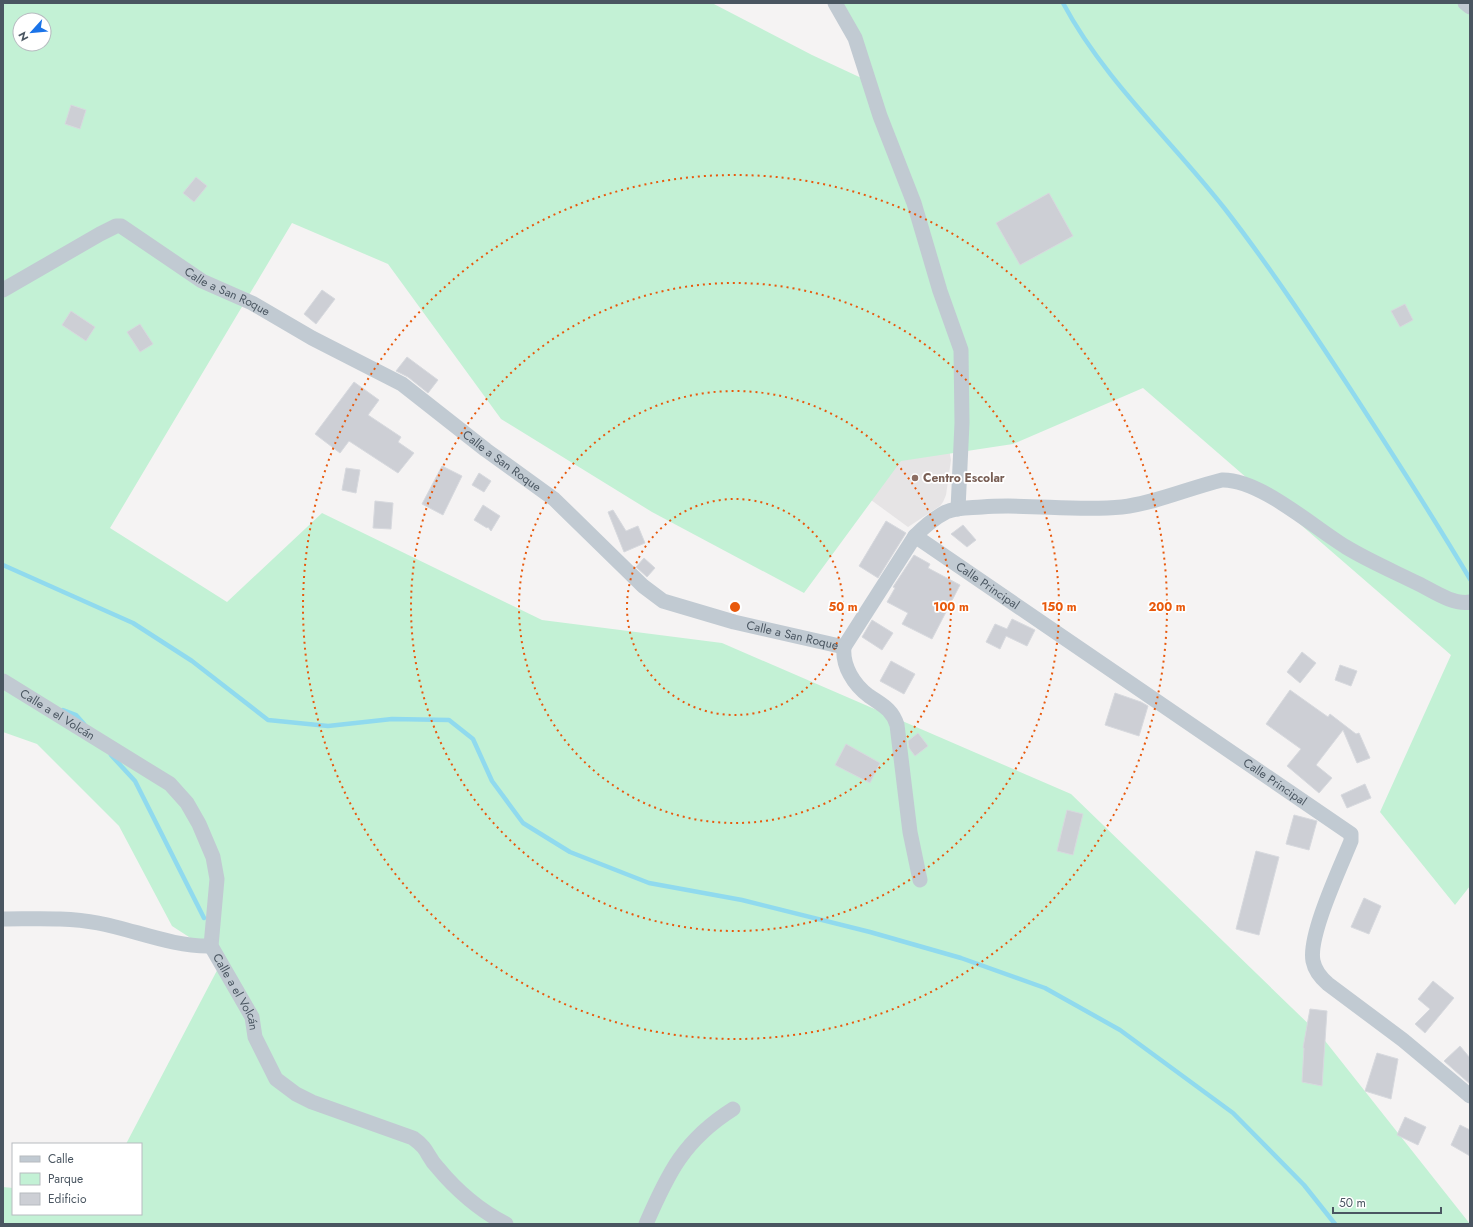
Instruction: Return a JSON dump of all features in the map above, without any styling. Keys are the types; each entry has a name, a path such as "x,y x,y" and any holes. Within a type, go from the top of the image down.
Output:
{"street":[{"path":"835,3 855,38 880,116 914,203 940,291 962,350 962,423 958,509"},
{"path":"1465,3 1470,7"},
{"name":"Calle a San Roque","path":"3,290 94,237 116,226 121,226 202,281 252,304 312,338 402,384 486,450 554,499 643,586 664,601 734,622 844,647 915,536 926,524 936,518 958,509 1032,505 1081,510 1124,507 1210,483 1231,480 1253,487 1279,501 1316,528 1355,552 1437,594 1455,600 1470,602"},
{"name":"Calle Principal","path":"915,536 1351,834 1351,841 1320,920 1313,948 1313,961 1315,969 1328,984 1403,1040 1470,1096"},
{"path":"844,647 845,664 851,676 864,692 890,710 897,725 910,832 920,880"},
{"name":"Calle a el Volcán","path":"3,681 170,784 187,803 199,824 213,857 217,879 211,946 252,1017 255,1037 276,1079 296,1094 312,1102 413,1138 423,1145 436,1166 449,1180 487,1213 506,1224"},
{"path":"3,919 77,920 98,923 161,939 211,946"},
{"path":"646,1224 665,1179 692,1141 706,1127 732,1109"}],"shaded area":[{"name":"Centro Escolar","path":"922,427 949,449 951,460 946,495 943,502 940,506 908,527 867,497"}],"green space":[{"path":"3,3 712,3 812,55 870,82 839,3 1464,3 1470,7 1470,886 1455,905 1380,812 1451,655 1143,388 1013,444 901,461 804,593 652,512 501,419 388,264 292,223 110,528 227,602 322,513 542,620 722,643 1071,794 1322,1037 1470,1224 3,1224 3,1187 12,1188 12,1215 142,1215 142,1143 127,1143 223,959 172,926 119,826 37,744 3,732"}],"building":[{"path":"71,105 86,110 80,129 65,124"},
{"path":"196,177 207,186 194,202 183,193"},
{"path":"1049,193 1073,236 1020,265 996,223"},
{"path":"322,290 335,299 316,324 304,314"},
{"path":"1405,304 1413,320 1400,327 1391,311"},
{"path":"71,311 95,327 86,341 62,325"},
{"path":"140,324 153,344 140,352 127,332"},
{"path":"407,357 438,380 428,393 408,377 396,371"},
{"path":"354,382 379,400 368,415 401,437 398,442 414,453 398,473 349,441 340,453 315,434"},
{"path":"442,466 462,476 443,515 422,504"},
{"path":"346,468 360,470 356,493 342,490"},
{"path":"479,473 491,481 484,492 472,485"},
{"path":"375,501 393,503 391,529 373,528"},
{"path":"483,505 500,516 491,531 488,527 487,528 474,520"},
{"path":"613,510 626,531 638,526 645,543 624,552 608,512"},
{"path":"886,521 906,533 878,578 859,566"},
{"path":"963,525 976,540 967,547 951,534"},
{"path":"914,555 930,564 928,568 960,585 932,639 902,624 908,613 887,602 895,588 893,587"},
{"path":"644,558 655,568 647,577 636,567"},
{"path":"1012,619 1035,630 1027,646 1006,636 1000,649 986,642 995,624 1007,629"},
{"path":"872,620 893,633 882,650 862,637"},
{"path":"1302,652 1316,663 1300,683 1287,672"},
{"path":"891,661 915,674 904,694 880,681"},
{"path":"1340,665 1357,671 1351,686 1335,680"},
{"path":"1290,690 1328,717 1330,714 1356,734 1359,733 1370,758 1357,763 1343,730 1316,765 1332,778 1319,793 1287,766 1301,749 1266,724"},
{"path":"1115,693 1148,706 1139,736 1105,725"},
{"path":"918,733 928,746 915,756 909,748 908,741"},
{"path":"846,744 880,763 870,783 835,765"},
{"path":"1365,784 1371,798 1347,808 1341,795"},
{"path":"1067,810 1083,814 1073,855 1057,851"},
{"path":"1294,815 1317,821 1309,850 1286,844"},
{"path":"1256,851 1279,857 1259,935 1236,929"},
{"path":"1364,898 1381,906 1369,934 1351,927"},
{"path":"1433,981 1454,998 1425,1033 1415,1024 1430,1009 1418,999"},
{"path":"1310,1009 1327,1011 1322,1086 1302,1082 1303,1048"},
{"path":"1460,1046 1470,1058 1470,1084 1444,1061"},
{"path":"1377,1053 1398,1059 1391,1099 1365,1091"},
{"path":"1405,1117 1426,1127 1418,1145 1397,1135"},
{"path":"1460,1125 1470,1130 1470,1156 1451,1145"}],"waterway":[{"path":"1063,3 1098,58 1118,84 1205,184 1242,231 1274,276 1382,437 1470,579"},
{"path":"3,565 133,623 192,661 268,720 328,726 392,719 449,720 473,739 492,781 523,823 570,852 649,883 742,900 870,932 961,958 1045,988 1120,1030 1233,1113 1304,1185 1335,1224"},
{"path":"63,710 76,715 84,724"},
{"path":"111,755 135,781 204,918"}],"place":[{"name":"Centro Escolar","path":"915,478"}]}
